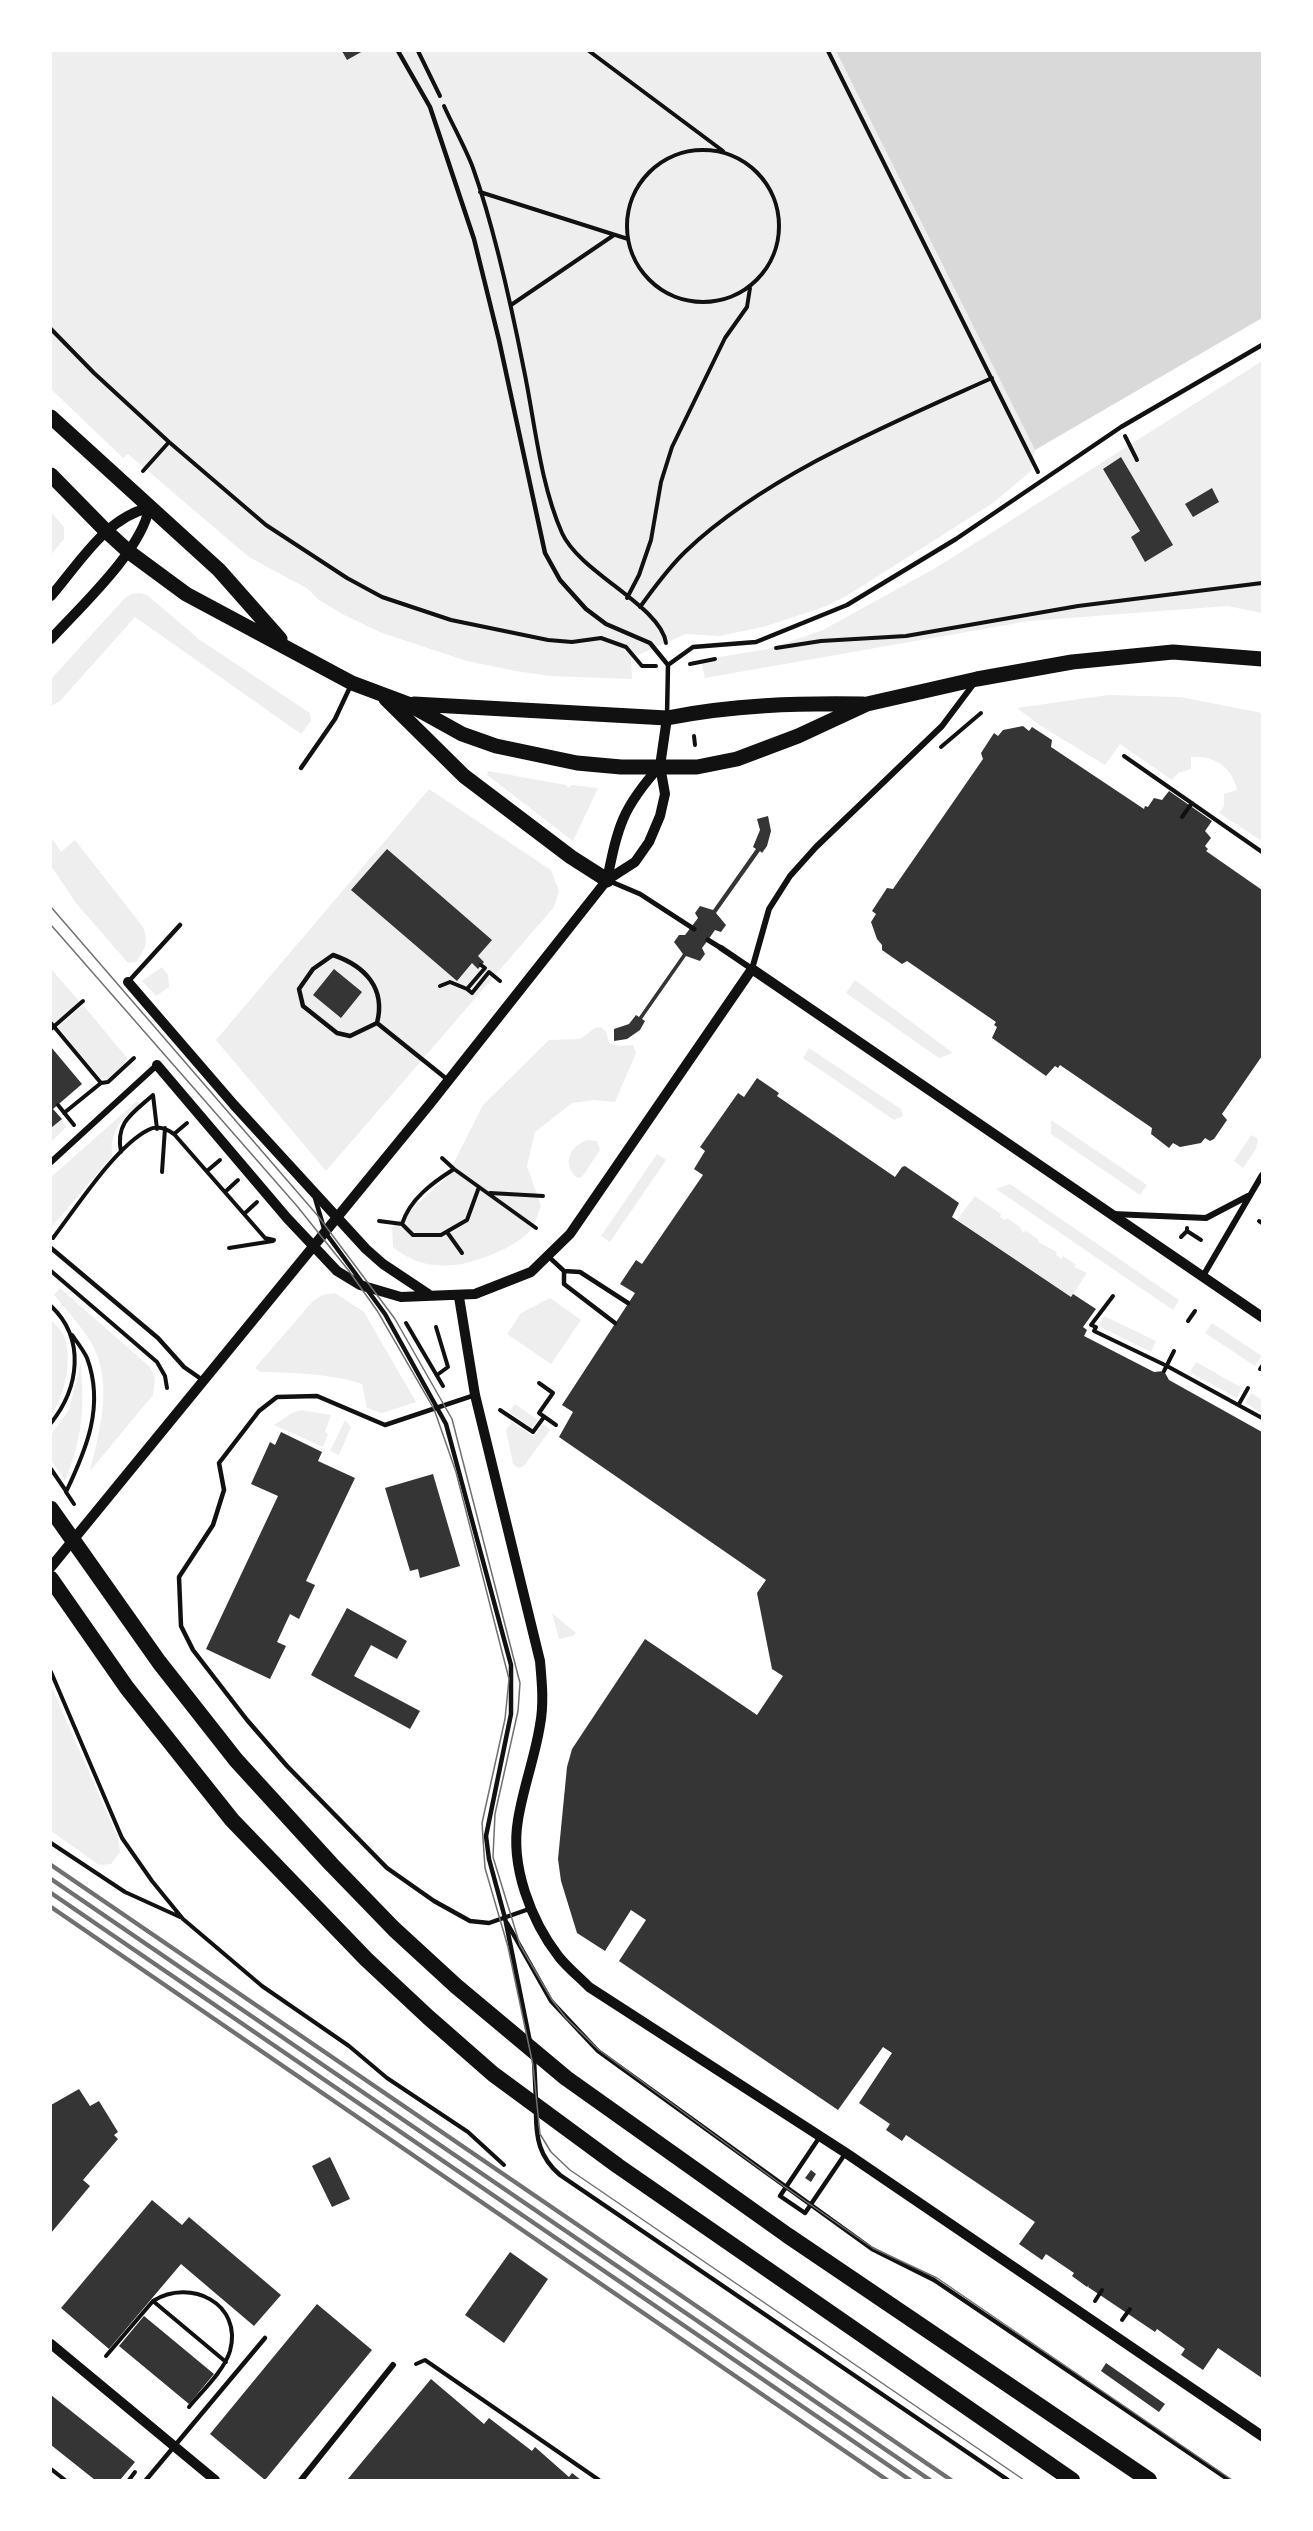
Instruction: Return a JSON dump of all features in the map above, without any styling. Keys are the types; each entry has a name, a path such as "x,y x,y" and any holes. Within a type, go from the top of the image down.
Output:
{"highway":[{"path":"51,1509 159,1662 236,1760 317,1850 394,1929 456,1986 585,2091 787,2235 1149,2480"},
{"path":"51,1579 127,1688 232,1820 366,1959 428,2017 494,2074 618,2166 1072,2480"}],"main road":[{"path":"51,417 219,570 286,646"},
{"path":"51,474 129,552 186,594 352,683 408,704 462,734 519,753 577,763 621,767 697,767 737,759 798,736 867,704 977,679 1083,661 1173,652 1262,659"},
{"path":"382,695 464,776 571,857 607,880"},
{"path":"408,704 667,718 784,704 867,704"}],"street":[{"path":"51,596 106,531 137,511 149,508 147,522 129,552 51,639"},
{"path":"51,1162 157,1065 313,1246 337,1270 368,1287 401,1297 428,1294 459,1297 492,1290 512,1281 549,1257 577,1225 752,969 769,909 790,876 816,847 942,726 977,679"},
{"path":"51,1567 449,1081 607,880 635,862 649,842 665,794 660,766 667,718"},
{"path":"607,880 617,832 626,810 635,794 660,766"},
{"path":"607,880 640,894 694,929"},
{"path":"708,939 1262,1317"},
{"path":"128,982 234,1106 383,1264 428,1294"},
{"path":"1203,1276 1262,1175"},
{"path":"1112,1214 1206,1218 1248,1196"},
{"path":"459,1297 475,1395 540,1661 543,1692 540,1726 517,1823 517,1857 532,1908 560,1958 589,1987 846,2152 1262,2436"},
{"path":"51,2344 215,2480"},
{"path":"302,2480 393,2365"}],"lane":[{"path":"398,51 433,116 474,240 548,560 563,584 595,617 633,638 650,643 668,665 667,718"},
{"path":"668,665 693,647 756,642 847,605 956,539 1121,427 1262,345"},
{"path":"301,768 335,719 352,683"},
{"path":"128,982 180,925"},
{"path":"333,955 354,962 376,988 382,1006 377,1023 350,1036 337,1033 303,1006 299,989 313,969 333,955"},
{"path":"377,1023 449,1081"},
{"path":"312,1190 325,1232 368,1287 439,1408 457,1458 511,1665 513,1685 511,1714 486,1836 491,1870 505,1918 535,2063 536,2132 543,2156 549,2166 1008,2480"},
{"path":"51,1248 158,1338 184,1367 204,1381"},
{"path":"549,1257 564,1271 580,1272 628,1303"},
{"path":"564,1271 564,1284 615,1323"},
{"path":"475,1395 385,1425 317,1396 277,1397 259,1411 219,1463 224,1491 213,1525 179,1577 181,1626 193,1650 247,1720 332,1814 387,1868 434,1901 470,1921 489,1923 532,1908"},
{"path":"505,1918 551,2001 582,2036 785,2188 872,2249 934,2280 1229,2480"},
{"path":"821,2136 780,2196 805,2213 846,2152"},
{"path":"146,2480 265,2338"}],"path":[{"path":"418,51 472,167 480,192 511,305 544,468 562,532 572,548 662,628 668,665"},
{"path":"589,51 725,152 740,159 767,185 777,208 779,231 774,255 760,277 750,287 731,297 707,303 675,297 646,276 633,255 628,239 626,217 629,201 640,182 651,170 679,154 708,149 725,152"},
{"path":"828,51 1042,481"},
{"path":"480,192 628,239"},
{"path":"511,305 614,235"},
{"path":"627,598 639,575 651,540 661,482 672,447 725,338 747,307 750,287"},
{"path":"51,329 94,373 169,442 266,525 330,568 382,597 451,620 516,634 572,642 601,639 626,647 642,666"},
{"path":"640,608 668,568 686,550 747,504 806,468 882,428 992,378"},
{"path":"1121,427 1137,460"},
{"path":"143,471 169,442"},
{"path":"766,650 821,641 906,636 1078,606 1262,583"},
{"path":"698,663 720,658"},
{"path":"694,736 695,746"},
{"path":"1124,756 1262,852"},
{"path":"1182,817 1192,803"},
{"path":"467,989 483,967 500,981"},
{"path":"440,986 450,982 472,993 489,972"},
{"path":"83,1001 52,1026 101,1083"},
{"path":"64,1113 101,1083 108,1082 134,1058"},
{"path":"121,1152 118,1139 121,1127 153,1095 157,1129"},
{"path":"58,1105 81,1134"},
{"path":"174,1134 191,1120"},
{"path":"162,1172 165,1128"},
{"path":"51,1240 121,1152 150,1129 165,1128 174,1134 265,1238 274,1240 229,1248"},
{"path":"207,1171 222,1157"},
{"path":"442,1158 536,1228"},
{"path":"402,1224 406,1211 416,1198 454,1169"},
{"path":"225,1192 240,1178"},
{"path":"380,1221 402,1224 413,1235 441,1235 467,1220 478,1187"},
{"path":"487,1193 543,1196"},
{"path":"244,1214 259,1201"},
{"path":"1186,1225 1187,1231 1201,1240"},
{"path":"1181,1236 1187,1231"},
{"path":"447,1232 462,1253"},
{"path":"51,1271 157,1362 165,1376 167,1388"},
{"path":"1113,1296 1092,1325 1096,1327 1094,1331 1167,1366 1262,1418"},
{"path":"51,1306 60,1314 87,1358 94,1414 88,1444 66,1492"},
{"path":"1188,1321 1195,1311"},
{"path":"403,1317 443,1386"},
{"path":"436,1327 448,1367 437,1375"},
{"path":"51,1423 71,1390 76,1354 72,1335"},
{"path":"1164,1371 1173,1351"},
{"path":"539,1383 553,1393 539,1413 556,1425"},
{"path":"1239,1404 1248,1388"},
{"path":"500,1410 533,1432 544,1417"},
{"path":"51,1469 74,1504"},
{"path":"51,1672 122,1838 152,1881 183,1919 262,1986 349,2046 387,2078 468,2132 504,2165"},
{"path":"51,1843 125,1892 183,1919"},
{"path":"106,2356 153,2301 163,2295 186,2290 198,2293 214,2302 225,2315 230,2326 232,2338 226,2362 186,2411"},
{"path":"1095,2301 1102,2290"},
{"path":"153,2301 226,2362"},
{"path":"1122,2320 1130,2309"},
{"path":"416,2364 425,2360 598,2480"},
{"path":"51,2469 65,2480"}],"shaded area":[{"path":"51,51 836,51 1035,450 1031,471 993,503 845,597 824,607 767,626 720,636 686,634 631,658 632,679 550,676 516,671 467,661 382,633 344,615 319,600 308,589 249,557 128,454 123,458 51,389"},
{"path":"836,51 1262,51 1262,318 1035,450"},
{"path":"1262,361 1262,613 1227,606 1029,621 705,678 701,660 768,649 823,630 939,566"},
{"path":"51,512 64,527 64,539 51,555"},
{"path":"139,593 147,595 200,640 310,713 311,721 301,734 135,617 60,701 51,706 51,679 125,598"},
{"path":"1108,695 1180,697 1262,713 1262,841 1219,813 1224,806 1224,794 1237,790 1231,775 1214,760 1191,757 1191,769 1178,773 1172,780 1120,744 1105,765 1041,726 1017,708"},
{"path":"488,771 566,785 568,788 572,785 598,788 573,841 487,775"},
{"path":"429,789 551,870 559,891 554,907 326,1171 216,1040"},
{"path":"51,837 61,852 75,840 143,927 146,937 145,945 136,962 128,963 76,903 51,866"},
{"path":"162,967 168,975 169,987 156,996 142,981"},
{"path":"51,969 80,1002 54,1023 51,1019"},
{"path":"855,980 953,1053 939,1058 846,993"},
{"path":"83,1005 127,1058 125,1064 108,1079 100,1078 58,1027"},
{"path":"601,1027 606,1032 609,1043 617,1046 633,1045 636,1053 615,1102 594,1100 572,1103 535,1132 527,1166 541,1206 529,1232 498,1252 457,1265 431,1265 405,1256 393,1247 392,1227 446,1178 483,1105 549,1040 580,1039 595,1028"},
{"path":"809,1048 901,1109 903,1116 894,1120 803,1058"},
{"path":"137,1101 139,1104 118,1126 113,1139 112,1156 51,1228 51,1177"},
{"path":"62,1119 66,1127 51,1142 51,1128"},
{"path":"1051,1120 1147,1185 1140,1195 1051,1134"},
{"path":"1251,1135 1258,1139 1256,1149 1243,1168 1234,1161"},
{"path":"588,1140 597,1141 600,1150 582,1177 577,1178 569,1167 570,1156 576,1146"},
{"path":"657,1154 666,1160 610,1242 601,1236"},
{"path":"1010,1184 1179,1300 1173,1310 996,1189"},
{"path":"975,1196 1001,1214 1000,1217 1005,1220 1007,1218 1020,1227 1023,1233 1026,1231 1039,1240 1038,1242 1057,1252 1056,1255 1061,1259 1063,1256 1076,1265 1074,1267 1087,1273 1071,1297 957,1220"},
{"path":"60,1288 150,1367 155,1378 153,1395 90,1471 101,1421 102,1371 89,1339 54,1295"},
{"path":"335,1293 364,1312 416,1402 382,1413 367,1408 362,1384 350,1380 299,1373 260,1372 255,1368 313,1301 322,1295"},
{"path":"550,1298 581,1320 551,1364 507,1334 521,1313"},
{"path":"1104,1316 1156,1341 1151,1352 1099,1326"},
{"path":"51,1320 63,1334 68,1353 68,1364 64,1387 51,1415"},
{"path":"1212,1323 1262,1356 1255,1366 1205,1333"},
{"path":"81,1362 81,1423 76,1450 65,1481 51,1460 51,1435 69,1410"},
{"path":"1196,1362 1242,1388 1237,1398 1190,1372"},
{"path":"1251,1393 1262,1400 1262,1413 1245,1403"},
{"path":"515,1404 538,1420 532,1428 509,1412"},
{"path":"301,1410 331,1415 323,1447 274,1425"},
{"path":"345,1420 351,1427 339,1455 330,1451"},
{"path":"512,1422 534,1437 543,1424 550,1430 524,1466 518,1468 513,1464 506,1430"},
{"path":"552,1613 576,1633 573,1636 559,1639"},
{"path":"51,1686 118,1838 120,1852 111,1864 99,1865 51,1831"}],"building":[{"path":"342,51 363,51 347,60"},
{"path":"1121,457 1173,545 1145,562 1131,537 1140,531 1103,469"},
{"path":"1212,488 1219,502 1193,517 1185,504"},
{"path":"1023,726 1029,731 1032,727 1052,740 1051,747 1144,809 1154,798 1162,800 1169,791 1212,821 1205,831 1211,838 1205,846 1208,849 1206,851 1262,890 1262,1056 1222,1114 1227,1120 1214,1139 1210,1141 1205,1138 1201,1143 1180,1147 1173,1143 1169,1148 1151,1134 1152,1128 1060,1065 1058,1068 1055,1066 1046,1076 992,1038 997,1027 994,1025 996,1022 907,961 902,964 882,950 882,945 877,939 871,922 876,914 872,911 887,888 893,889 983,759 981,753 994,733 998,736 1003,730"},
{"path":"768,816 771,831 767,846 762,853 760,851 716,913 726,925 721,932 715,930 702,948 705,954 700,961 686,956 642,1019 645,1021 640,1030 627,1039 614,1041 614,1029 629,1024 636,1015 639,1017 683,954 674,942 679,935 685,935 698,918 695,913 700,906 713,910 756,849 753,847 760,830 757,819"},
{"path":"387,849 492,940 478,956 484,962 478,969 472,963 457,981 351,890"},
{"path":"334,969 362,992 341,1018 313,995"},
{"path":"51,1047 82,1084 53,1109 62,1119 51,1128"},
{"path":"757,1078 779,1093 777,1096 895,1177 905,1166 959,1203 952,1217 1071,1297 1073,1294 1096,1309 1083,1327 1087,1330 1084,1336 1154,1372 1164,1371 1169,1380 1262,1432 1262,2378 1218,2348 1203,2370 1181,2355 1185,2349 1157,2329 1155,2332 1088,2287 1089,2285 1087,2287 1072,2276 1074,2273 1046,2254 1042,2260 1019,2244 1035,2222 906,2135 902,2141 886,2130 890,2124 859,2103 892,2053 883,2047 838,2110 619,1961 646,1920 631,1910 605,1951 577,1933 561,1881 558,1859 567,1767 572,1749 645,1639 757,1715 783,1676 772,1669 757,1593 766,1580 559,1437 573,1412 562,1405 635,1293 620,1284 636,1260 642,1264 703,1175 694,1169 705,1151 700,1147 738,1093 744,1097"},
{"path":"281,1432 322,1452 318,1461 355,1478 306,1581 315,1585 299,1619 290,1614 277,1642 286,1646 270,1679 206,1649 278,1496 251,1484 270,1442 275,1445"},
{"path":"433,1474 460,1566 420,1578 418,1569 410,1571 385,1488"},
{"path":"347,1608 407,1641 397,1659 371,1645 354,1676 420,1711 410,1729 311,1675"},
{"path":"79,2089 90,2106 99,2101 118,2132 114,2135 118,2139 83,2180 90,2186 51,2233 51,2105"},
{"path":"330,2157 350,2199 332,2207 312,2166"},
{"path":"811,2170 816,2174 811,2182 805,2178"},
{"path":"152,2200 182,2225 189,2217 281,2295 254,2326 181,2264 109,2349 61,2308"},
{"path":"510,2252 548,2279 504,2343 465,2315"},
{"path":"317,2304 372,2350 265,2480 210,2434"},
{"path":"144,2316 214,2374 189,2404 119,2346"},
{"path":"1106,2363 1165,2404 1159,2412 1101,2371"},
{"path":"431,2379 484,2424 489,2418 532,2451 535,2447 569,2477 572,2473 581,2480 347,2480"},
{"path":"51,2395 135,2462 120,2480 95,2480 51,2445"}],"tram line":[{"path":"51,907 318,1216 395,1319 452,1419 520,1683 518,1711 495,1814 493,1857 520,1945 552,2000 566,2018 599,2050 785,2187 873,2248 937,2278 1232,2480"},
{"path":"51,925 297,1206 349,1271 378,1312 434,1409 456,1472 509,1679 505,1719 482,1823 485,1868 508,1947 533,2065 540,2134 551,2152 570,2170 1024,2480"}],"railway":[{"path":"51,1865 951,2480"},
{"path":"51,1879 930,2480"},
{"path":"51,1893 910,2480"},
{"path":"51,1907 887,2480"}]}
